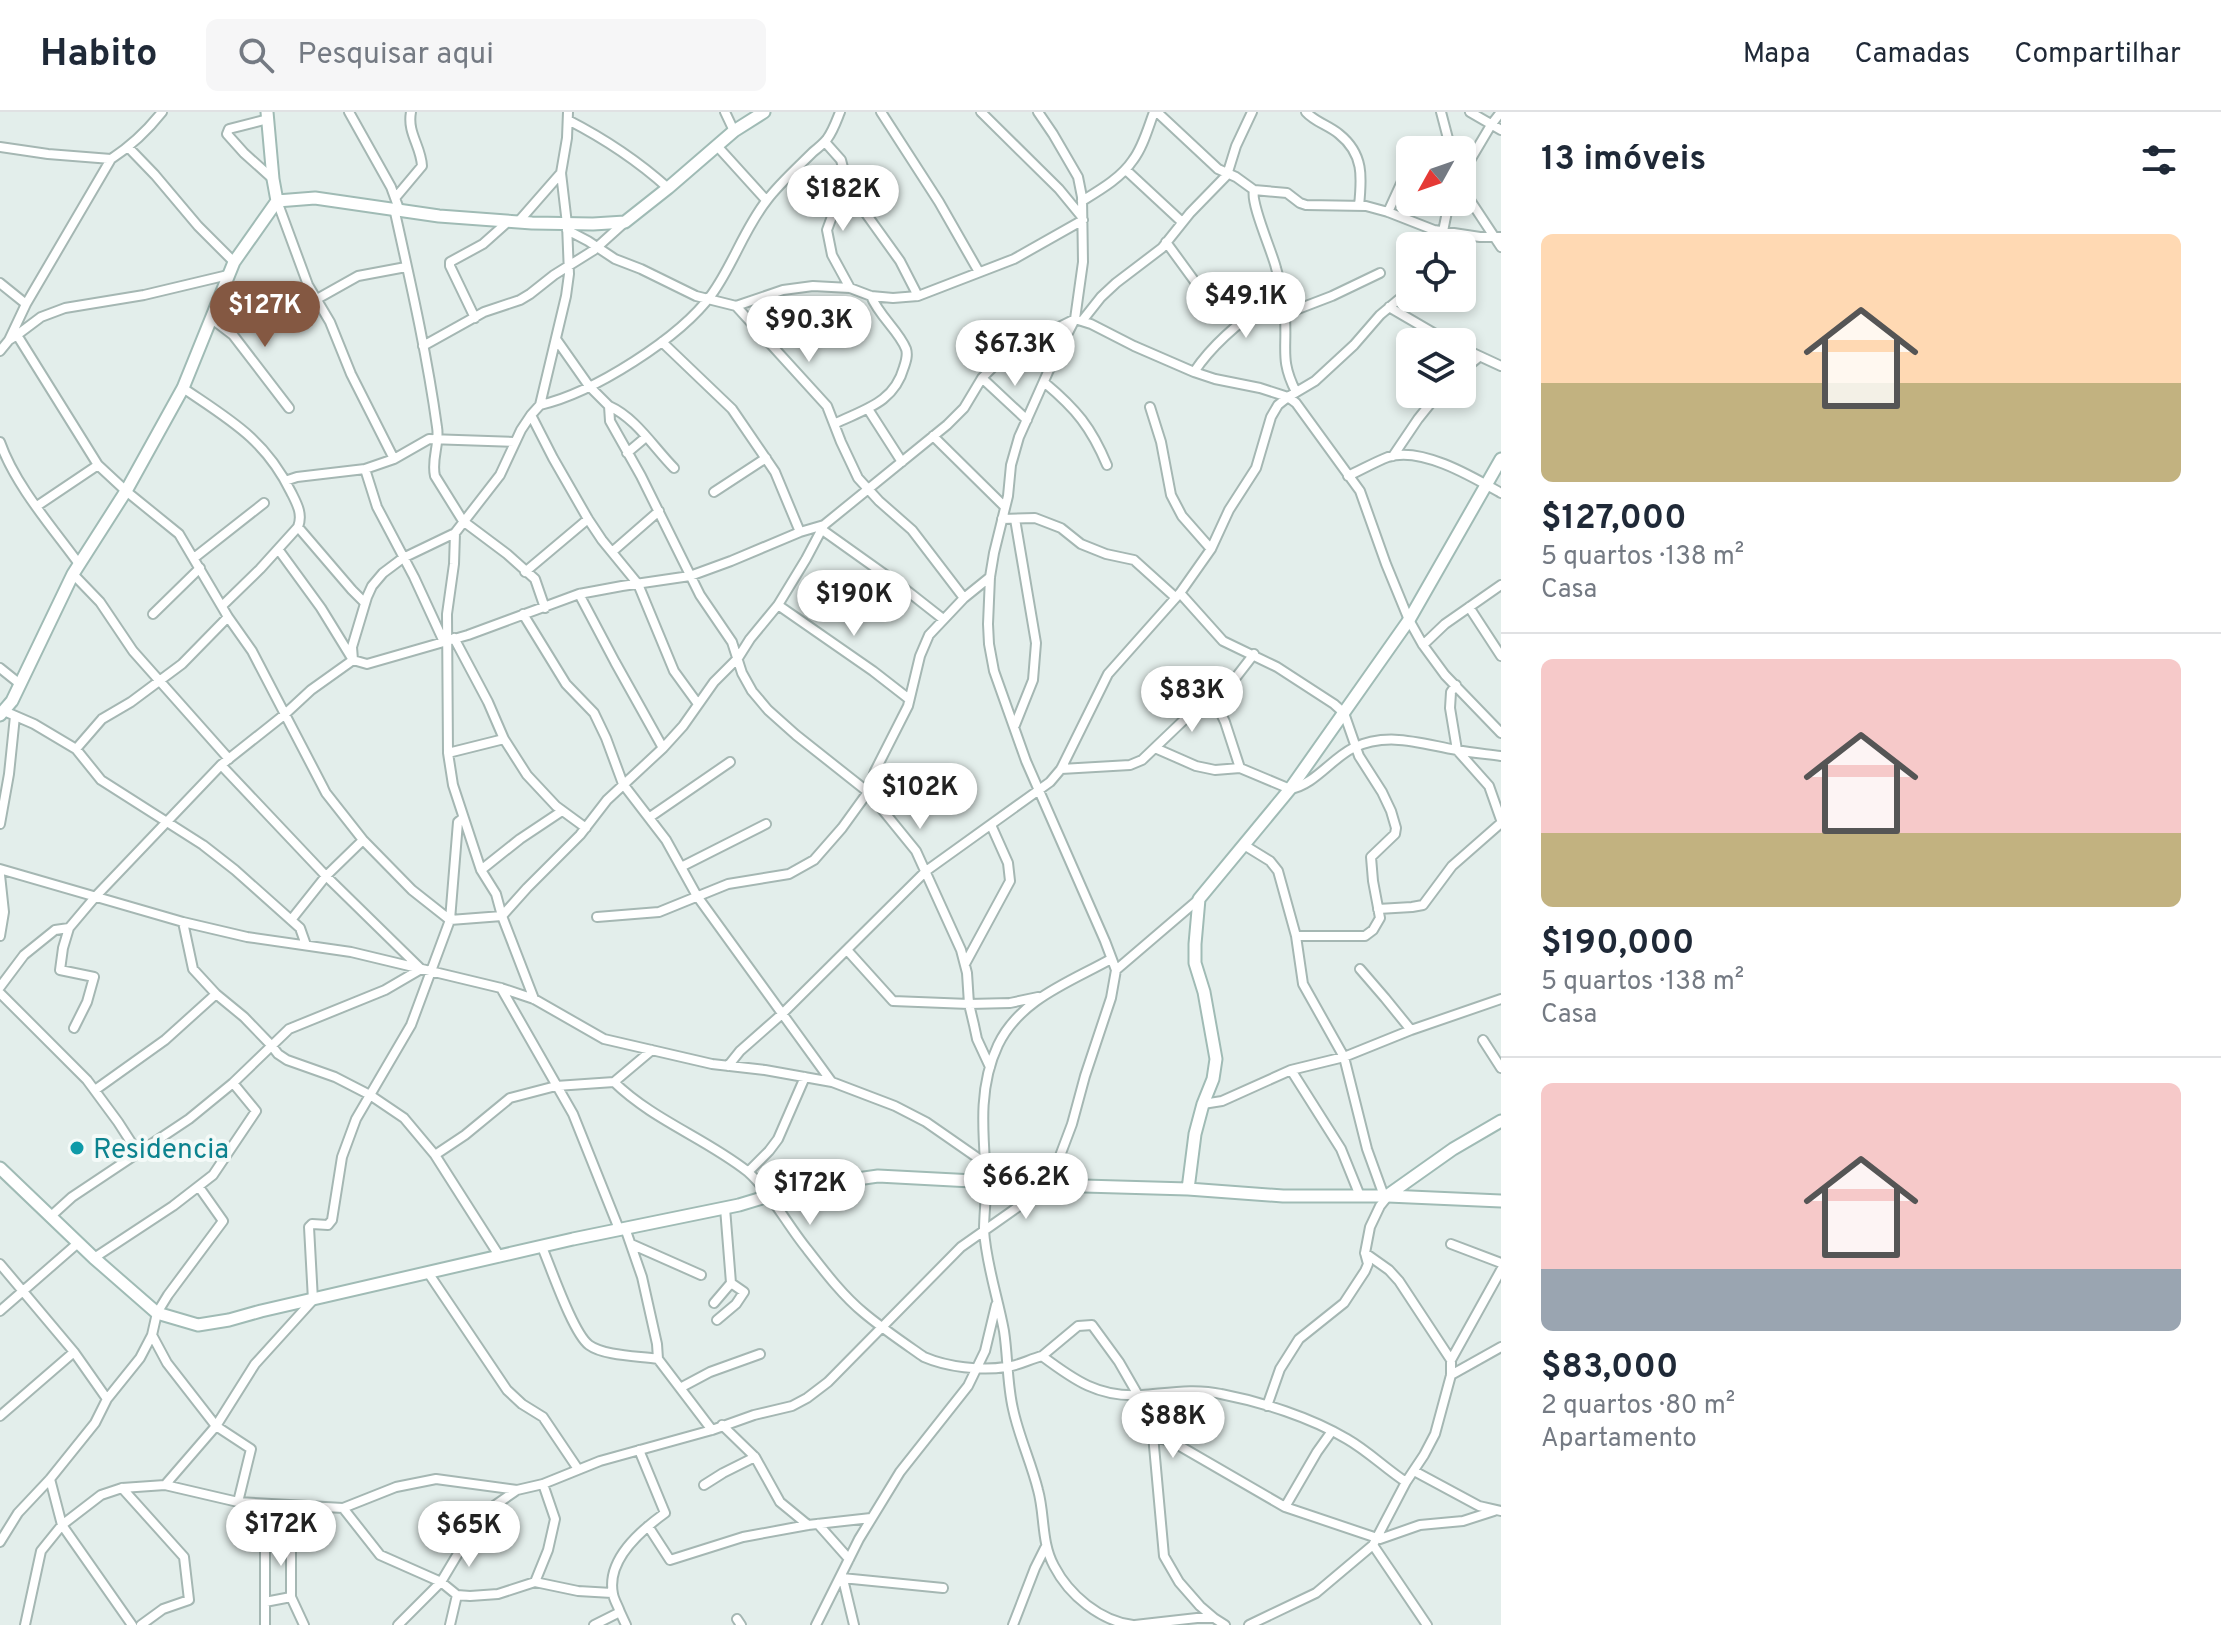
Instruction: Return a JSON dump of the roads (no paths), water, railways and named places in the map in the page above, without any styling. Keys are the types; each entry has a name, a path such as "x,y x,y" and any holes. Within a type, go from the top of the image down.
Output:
{"street":[{"path":"13,337 26,304 111,159 148,129 162,112"},
{"path":"349,112 396,205 439,438 433,468 435,476 463,521 535,579 545,608"},
{"path":"396,205 422,166 419,149 410,130 411,112"},
{"path":"725,112 734,131"},
{"path":"423,346 475,318 530,294 597,247 734,131 764,112"},
{"path":"540,405 552,403 623,369 662,342 709,298 766,200 825,142 840,112"},
{"path":"881,112 979,272"},
{"path":"981,112 1059,189 1082,218"},
{"path":"1038,112 1078,177 1082,201 1083,262 1079,320"},
{"path":"1082,201 1126,170 1135,158 1156,112 1218,169 1254,190 1287,193 1306,205 1359,206 1388,212 1434,230 1498,237"},
{"path":"25,1625 41,1551 62,1525 101,1495 122,1488 165,1485 238,1502 343,1508 396,1487 436,1479 517,1490 639,1450 792,1406 828,1382 961,1247 1049,1185 1104,1023 1116,970 1026,761 994,671 988,624 990,577 1011,465 1019,437 1048,372 1079,320 1109,290 1152,257 1227,175 1252,112"},
{"path":"1306,112 1340,134 1355,153 1362,178 1359,206"},
{"path":"1441,112 1447,136"},
{"path":"1470,112 1501,130"},
{"path":"1476,150 1501,112"},
{"path":"273,179 227,134 229,129 268,115 277,201 302,270 330,322 351,374 394,459"},
{"path":"353,660 352,647 372,586 403,558 455,533 500,475 514,442 540,405 566,296 569,264 561,173 568,116 647,169 668,188"},
{"path":"825,142 841,160 849,190 908,275 918,296"},
{"path":"0,147 111,159"},
{"path":"128,147 234,262"},
{"path":"718,147 766,200"},
{"path":"1126,170 1182,222"},
{"path":"475,318 450,262 483,244 515,220 561,173"},
{"path":"846,179 827,230 832,255 850,288"},
{"path":"1254,190 1252,197 1273,256 1282,293 1285,363 1296,403 1360,491 1386,564 1423,645 1501,733"},
{"path":"1388,212 1396,195"},
{"path":"277,201 315,198 396,205 439,216 515,220 567,227 625,222"},
{"path":"0,824 9,774 6,714 76,569 126,491 183,388 234,262 277,201"},
{"path":"1476,207 1498,237 1501,247"},
{"path":"1442,231 1446,216"},
{"path":"736,306 783,290 813,286 850,288 871,296 893,298 931,293 1014,259 1082,218"},
{"path":"567,227 615,259 696,296 736,306 827,406 858,478 912,530 964,598"},
{"path":"1166,242 1210,300 1243,322"},
{"path":"317,299 358,276 406,267"},
{"path":"1285,314 1380,273"},
{"path":"0,351 13,337 41,317 65,308 144,295 228,275"},
{"path":"0,283 26,304"},
{"path":"1194,372 1214,346 1282,293"},
{"path":"834,424 868,409 898,386 907,357 905,346 871,296"},
{"path":"728,1066 926,871 1040,790 1061,769 1108,674 1178,595 1211,549 1229,510 1256,468 1271,417 1278,405 1315,381 1396,301"},
{"path":"1389,307 1425,328"},
{"path":"212,319 233,335 289,408"},
{"path":"13,337 98,465 179,534 252,651 326,793 363,840 412,890 450,920 502,916 586,828 607,800 683,726 714,682 738,658 778,605 822,527 964,408 982,378 1007,353 1079,320 1194,372 1292,394"},
{"path":"556,339 589,386 646,437 674,468"},
{"path":"662,342 732,409 775,472 800,532"},
{"path":"1476,355 1501,366"},
{"path":"982,378 1027,420"},
{"path":"1045,383 1070,404 1097,442 1107,465"},
{"path":"183,388 261,445 285,481 301,519 298,527 222,606"},
{"path":"609,406 610,421 690,576 711,614 732,642 746,682 768,710 868,792 916,851 961,950 977,1039 990,1067"},
{"path":"1150,407 1161,442 1171,495 1182,516 1211,549"},
{"path":"1393,456 1427,408"},
{"path":"868,409 902,462"},
{"path":"531,415 588,519 638,584 674,671 698,704"},
{"path":"933,436 1005,507"},
{"path":"627,453 646,437"},
{"path":"285,481 365,469 394,459 420,443 439,438 514,442"},
{"path":"0,442 6,459 133,651 229,759"},
{"path":"1348,476 1393,456 1427,457 1501,493"},
{"path":"714,492 766,458"},
{"path":"0,470 6,459"},
{"path":"1116,970 1199,899 1290,789 1409,620 1501,459"},
{"path":"37,506 98,465"},
{"path":"365,469 377,507 403,558 448,640 488,702 504,739 527,775 562,811 586,828"},
{"path":"194,558 264,503"},
{"path":"612,552 659,511"},
{"path":"1002,519 1035,518 1049,522 1081,544 1134,560 1178,595 1223,641 1254,654 1344,713 1355,747 1382,792 1396,828 1395,834 1371,857 1380,918 1365,936 1296,936"},
{"path":"525,572 588,519"},
{"path":"1014,726 1033,680 1036,643 1015,519"},
{"path":"298,527 365,603"},
{"path":"278,549 315,599 353,660 367,664 545,608 579,594 690,576 800,532 822,527 943,619"},
{"path":"455,533 447,614 448,753 453,785 481,870 496,894 534,999"},
{"path":"153,614 200,568"},
{"path":"597,917 659,912 728,884 797,871 814,860 868,792 875,771 903,718 923,646 929,635 964,598 990,577"},
{"path":"1423,645 1445,624 1501,585"},
{"path":"579,594 663,748"},
{"path":"778,605 909,699"},
{"path":"1469,607 1501,656"},
{"path":"523,614 566,684 594,713 623,784 650,817 697,896 832,1082"},
{"path":"76,749 102,719 131,702 182,664 228,617"},
{"path":"1061,769 1130,765 1142,760 1187,717 1216,703 1254,654"},
{"path":"74,1028 87,1002 94,977 60,970 69,928 221,765 311,690 353,660"},
{"path":"0,668 20,684"},
{"path":"1378,909 1423,905 1452,866 1501,822 1489,786 1457,750 1450,708 1451,692 1456,685"},
{"path":"1216,703 1240,768"},
{"path":"6,714 34,724 76,749 101,780 203,845 300,928 306,945"},
{"path":"448,753 504,739"},
{"path":"1155,748 1196,766 1215,770 1240,768 1290,789 1303,785 1355,747 1371,742 1400,739 1501,756"},
{"path":"1314,754 1327,767"},
{"path":"650,817 730,762"},
{"path":"221,765 326,876 426,970"},
{"path":"481,870 562,811"},
{"path":"165,1485 216,1426 255,1364 313,1300 309,1227 312,1224 328,1225 332,1220 342,1157 356,1119 411,1025 426,970 450,920 458,822 463,818"},
{"path":"681,867 766,824"},
{"path":"965,965 1010,881 1008,863 991,825"},
{"path":"291,920 326,876 363,840"},
{"path":"1244,845 1276,867 1296,936 1303,984 1344,1057 1367,1149 1386,1196"},
{"path":"0,936 4,912 0,872 247,937 351,952 501,988 534,999 604,1039 728,1066 832,1082 895,1106 926,1122 985,1163"},
{"path":"1188,1189 1195,1134 1213,1079 1216,1059 1204,992 1195,963 1199,899"},
{"path":"183,922 193,969 278,1054 335,1077 370,1095 404,1118 435,1155 500,1257"},
{"path":"69,928 55,930 24,955 0,990 95,1090 138,1153"},
{"path":"847,950 893,1001 1010,1003 1040,997"},
{"path":"1111,959 1040,997 1004,1035 990,1067 982,1108 986,1183 984,1231 1004,1331 1013,1412 1039,1494 1045,1548 1063,1581 1082,1602 1125,1625 1214,1618"},
{"path":"1360,969 1411,1030"},
{"path":"50,1217 72,1197 189,1119 233,1083 289,1029 426,970"},
{"path":"501,988 573,1114 631,1244 642,1277 658,1359 712,1430"},
{"path":"95,1090 165,1040 216,994"},
{"path":"1203,1104 1222,1101 1291,1070 1344,1057 1501,999"},
{"path":"1483,1040 1501,1068"},
{"path":"435,1155 510,1098 556,1086 614,1082 652,1050"},
{"path":"1291,1070 1341,1149 1360,1196"},
{"path":"748,1172 778,1139 805,1077"},
{"path":"614,1082 632,1100 654,1115 707,1144 748,1172 809,1252 862,1312 924,1357 943,1363 1008,1367 1042,1356 1078,1326 1092,1325 1138,1395 1153,1435 1164,1556 1179,1582 1200,1606 1225,1625"},
{"path":"94,1258 213,1175 256,1111 233,1083"},
{"path":"1267,1406 1280,1369 1299,1339 1337,1309 1368,1264 1365,1253 1370,1227 1386,1196 1453,1149 1501,1121"},
{"path":"0,1168 157,1313 198,1325 725,1208 795,1188 878,1176 1283,1196 1501,1201"},
{"path":"0,1542 18,1513 95,1423 107,1399 140,1358 152,1335 157,1313 168,1295 223,1221 199,1187"},
{"path":"714,1303 731,1283 725,1208"},
{"path":"0,1311 78,1243"},
{"path":"631,1244 701,1275"},
{"path":"1451,1244 1501,1263"},
{"path":"542,1247 578,1331 589,1344 605,1351 658,1359"},
{"path":"1365,1253 1399,1281 1451,1360"},
{"path":"0,1264 74,1352 107,1399"},
{"path":"1249,1625 1316,1593 1375,1541 1435,1434 1451,1375 1451,1360 1501,1270"},
{"path":"429,1274 507,1390 543,1417 578,1469"},
{"path":"717,1320 736,1304 744,1292 731,1283"},
{"path":"816,1625 871,1518 900,1472 968,1386 985,1351 997,1301"},
{"path":"152,1335 167,1363 216,1426 251,1449 238,1502"},
{"path":"1451,1375 1501,1347"},
{"path":"0,1416 74,1352"},
{"path":"680,1388 710,1372 760,1354"},
{"path":"1042,1356 1077,1382 1091,1388 1138,1395 1221,1394 1301,1417 1348,1439 1406,1482"},
{"path":"722,1425 755,1457 780,1502 813,1525 849,1559"},
{"path":"1285,1507 1332,1431"},
{"path":"1153,1435 1178,1445 1285,1507 1375,1541 1420,1525 1463,1521 1497,1511"},
{"path":"626,1625 612,1593 614,1574 623,1552 665,1513 639,1450"},
{"path":"704,1485 755,1457"},
{"path":"1414,1471 1479,1506 1497,1511"},
{"path":"50,1479 62,1525 129,1624"},
{"path":"535,1582 548,1550 555,1519 543,1484"},
{"path":"122,1488 184,1557 189,1600 163,1609 141,1625"},
{"path":"398,1625 441,1582 481,1515 517,1490"},
{"path":"343,1508 380,1555 441,1582 457,1595 498,1594 535,1582 578,1591 612,1593"},
{"path":"265,1625 265,1552 269,1510"},
{"path":"291,1511 291,1597 304,1625"},
{"path":"648,1526 670,1560 743,1537 871,1518"},
{"path":"1375,1541 1427,1625"},
{"path":"1013,1625 1045,1548"},
{"path":"842,1577 943,1588"},
{"path":"842,1577 854,1625"},
{"path":"450,1625 457,1595"},
{"path":"265,1602 291,1597"},
{"path":"594,1625 620,1612"}],"place":[{"name":"Residencia","path":"77,1148"}]}
